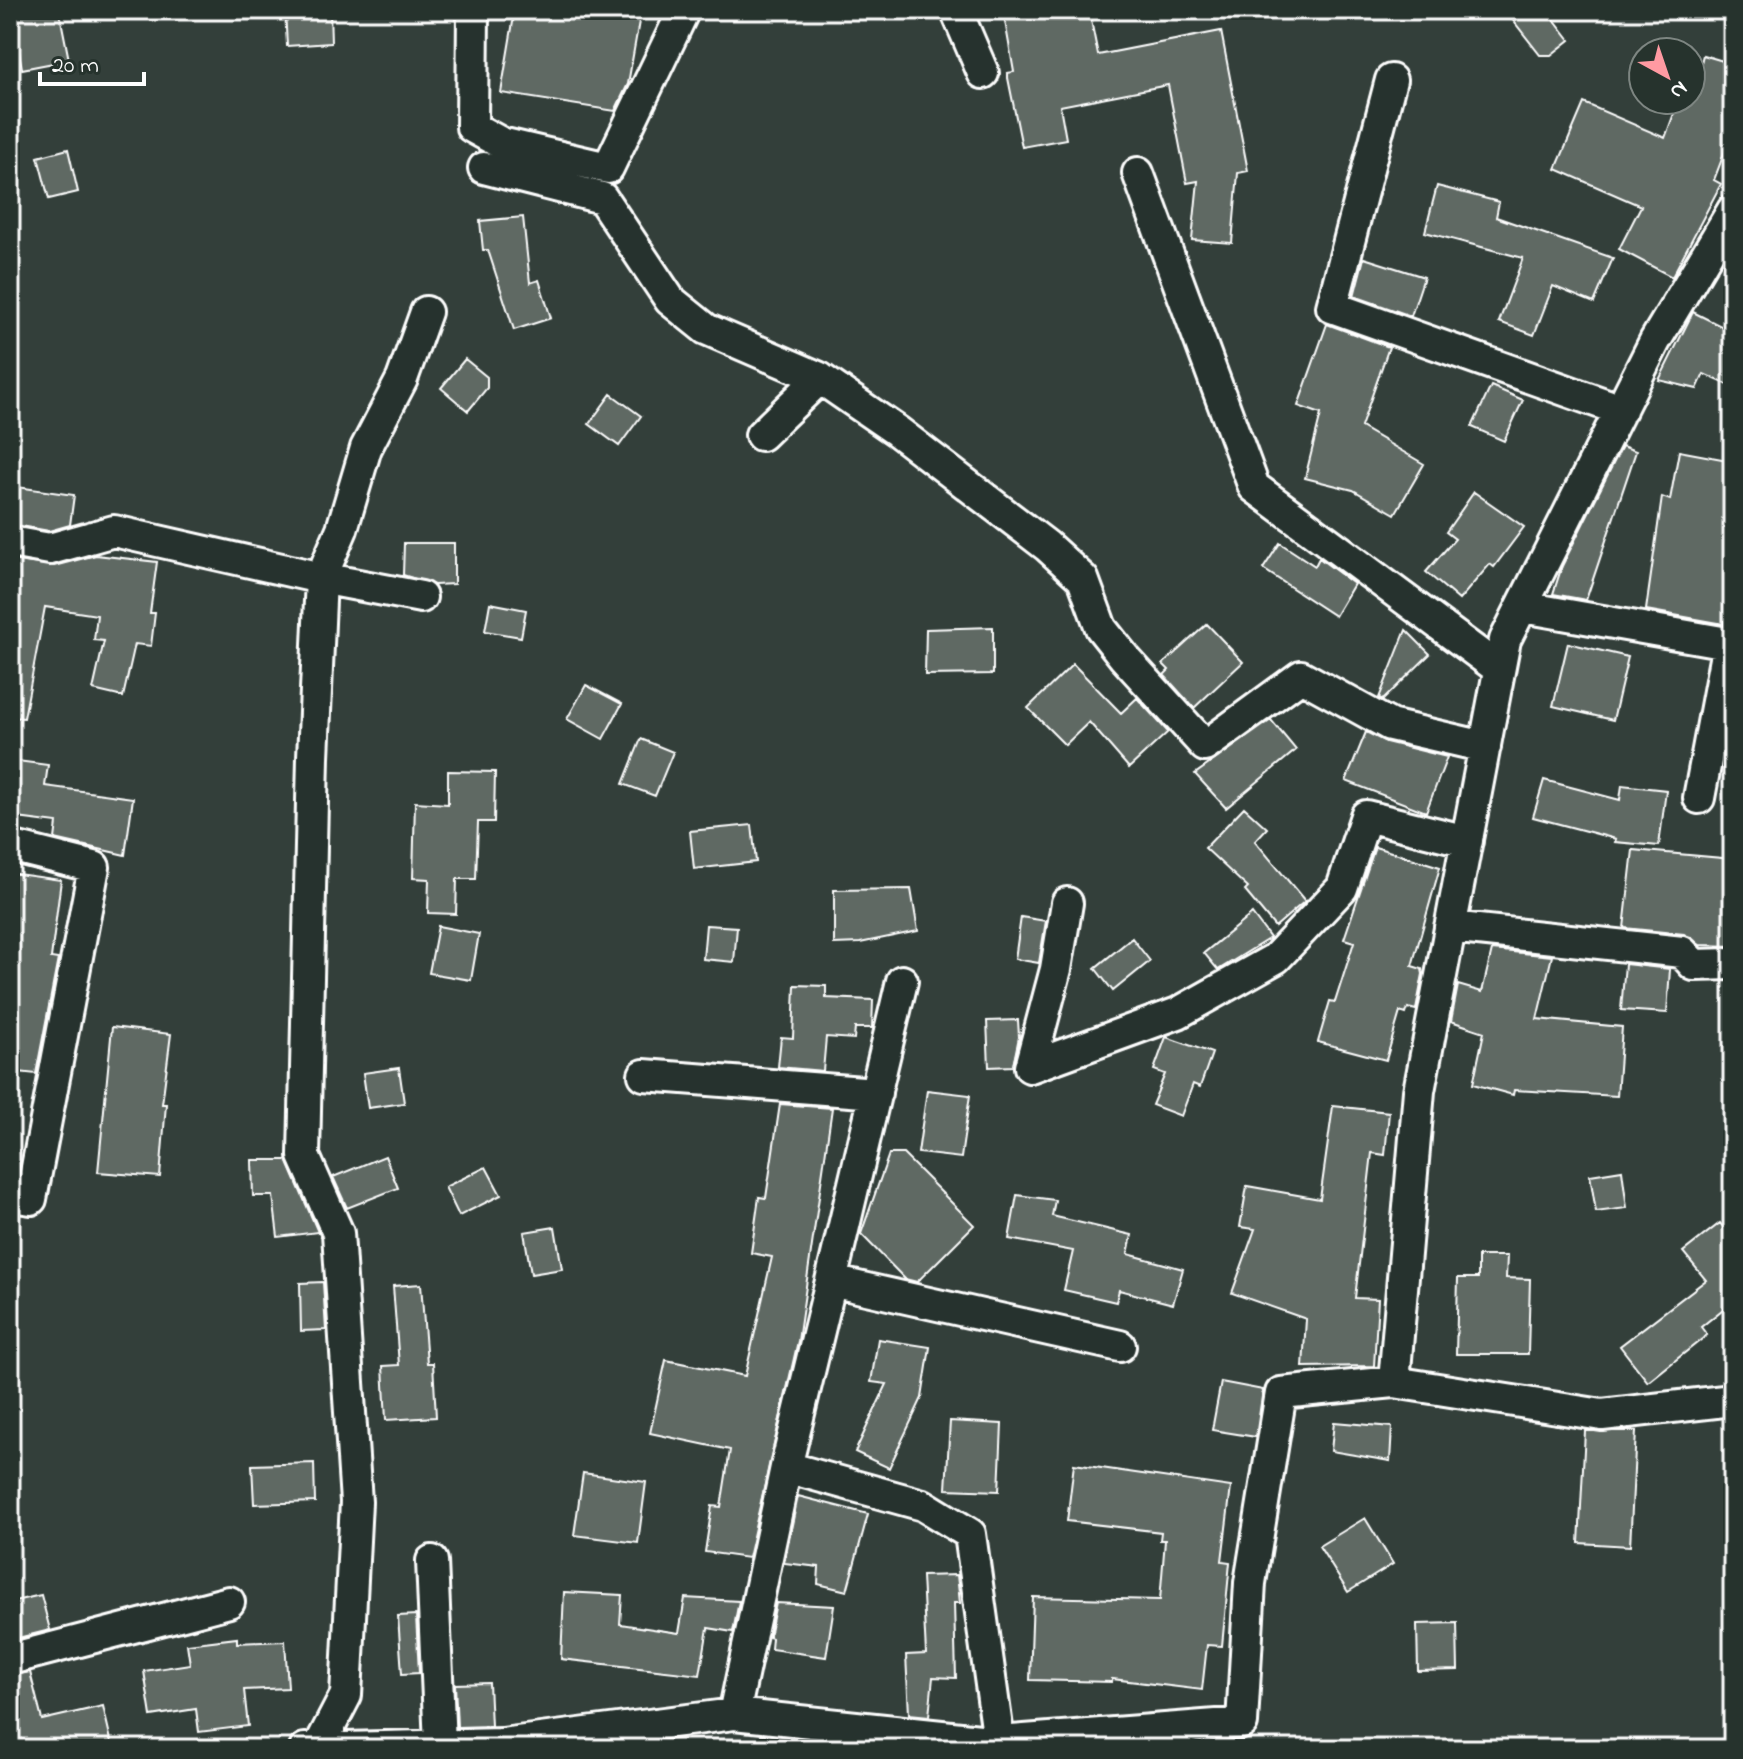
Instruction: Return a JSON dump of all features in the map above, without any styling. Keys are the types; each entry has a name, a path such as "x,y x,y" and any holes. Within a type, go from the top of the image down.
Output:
{"street":[{"path":"473,10 472,127 501,143 608,168 684,10"},
{"path":"956,10 983,73"},
{"path":"1391,80 1332,307 1621,410"},
{"path":"484,168 602,198 670,300 706,329 820,378 897,431 1047,546 1083,579 1101,628 1205,746 1301,676 1390,725 1485,747"},
{"path":"1138,173 1254,487 1499,669"},
{"path":"1394,1382 1419,1091 1505,640 1655,341 1733,210"},
{"path":"312,1748 346,1695 356,1502 338,1233 304,1156 313,757 321,578 342,529 366,448 402,379 426,312"},
{"path":"761,435 820,378"},
{"path":"10,542 50,549 114,531 321,578 421,597"},
{"path":"1523,607 1730,644 1699,798"},
{"path":"1067,903 1056,969 1030,1067 1178,1013 1276,958 1342,888 1366,816 1467,841"},
{"path":"10,846 94,867 31,1199 10,1196"},
{"path":"1450,927 1682,952 1694,965 1733,964"},
{"path":"734,1714 786,1467 902,981"},
{"path":"644,1075 876,1093"},
{"path":"831,1281 1120,1346"},
{"path":"312,1748 502,1744 667,1736 734,1714 999,1745 1242,1723 1250,1583 1281,1393 1394,1382 1602,1415 1733,1400"},
{"path":"786,1467 923,1505 970,1534 999,1745"},
{"path":"432,1561 440,1745"},
{"path":"10,1659 229,1602"}],"building":[{"path":"12,10 59,10 69,60 22,69"},
{"path":"285,10 330,10 331,43 287,46"},
{"path":"515,10 641,10 628,84 615,111 501,93"},
{"path":"1003,10 1089,10 1098,55 1221,31 1248,171 1238,173 1232,243 1192,240 1198,181 1187,183 1168,85 1060,106 1066,139 1022,147 1007,73 1014,72"},
{"path":"1505,10 1547,10 1570,40 1551,55 1540,55"},
{"path":"1707,56 1733,64 1733,130 1714,180 1721,184 1672,277 1619,249 1641,206 1556,169 1584,103 1665,138 1673,116 1707,116"},
{"path":"68,149 78,192 49,199 38,157"},
{"path":"1437,186 1499,202 1496,217 1613,258 1594,303 1553,286 1534,335 1499,322 1523,258 1425,232"},
{"path":"523,217 530,283 539,280 551,318 514,330 488,250 483,250 480,221"},
{"path":"1364,258 1424,277 1411,316 1354,296"},
{"path":"1693,312 1733,332 1733,387 1704,374 1697,389 1659,380"},
{"path":"1327,324 1389,347 1361,427 1424,464 1395,514 1353,490 1305,478 1321,414 1298,406"},
{"path":"465,359 487,377 487,388 468,411 441,388"},
{"path":"1491,386 1523,400 1504,441 1472,427"},
{"path":"611,394 641,416 619,446 589,424"},
{"path":"1622,446 1636,451 1586,600 1553,594 1562,566"},
{"path":"1679,451 1733,461 1733,622 1724,621 1724,624 1646,610 1662,497 1670,500"},
{"path":"10,486 74,495 70,525 49,531 10,524"},
{"path":"1474,492 1524,527 1494,567 1490,564 1459,600 1426,572 1455,539 1446,532"},
{"path":"404,543 454,543 454,584 434,585 403,575"},
{"path":"1280,543 1315,566 1319,558 1354,584 1335,616 1263,569"},
{"path":"96,555 157,562 150,613 155,613 151,646 135,644 123,697 93,690 104,641 94,640 97,615 45,607 24,718 10,717 10,560 54,566"},
{"path":"490,603 526,610 521,637 485,631"},
{"path":"1207,624 1243,662 1194,708 1164,675 1169,670 1163,664"},
{"path":"993,627 993,674 925,675 926,629"},
{"path":"1406,630 1430,654 1383,700 1379,698"},
{"path":"1568,643 1628,657 1613,720 1553,706"},
{"path":"1073,664 1121,713 1137,698 1168,732 1129,768 1089,722 1065,745 1028,708"},
{"path":"586,685 622,704 603,739 567,719"},
{"path":"1271,720 1296,750 1226,808 1195,774"},
{"path":"1366,732 1386,742 1447,757 1426,812 1346,781"},
{"path":"641,739 673,752 655,796 623,784"},
{"path":"10,760 48,765 45,786 133,798 125,855 55,839 57,823 10,817"},
{"path":"448,771 495,772 494,822 478,822 476,879 457,879 456,914 428,913 429,879 413,878 415,802 448,804"},
{"path":"1544,780 1620,800 1622,785 1666,790 1659,846 1615,842 1616,839 1533,817"},
{"path":"1244,807 1267,828 1255,841 1305,901 1275,927 1245,891 1248,888 1205,848"},
{"path":"752,825 756,862 694,869 690,831"},
{"path":"1375,847 1440,867 1412,966 1422,969 1423,974 1416,1010 1408,1008 1406,1014 1400,1012 1386,1060 1318,1042 1330,1001 1335,1002 1354,942 1344,939"},
{"path":"1633,850 1733,859 1733,946 1700,945 1684,934 1624,928"},
{"path":"10,873 61,880 51,958 58,959 36,1074 10,1071"},
{"path":"911,889 918,931 860,943 834,944 834,890"},
{"path":"1252,914 1270,938 1218,970 1204,953"},
{"path":"1021,917 1046,921 1039,963 1015,959"},
{"path":"706,925 737,927 734,962 703,959"},
{"path":"438,926 479,934 471,980 429,973"},
{"path":"1132,938 1150,961 1113,991 1095,968"},
{"path":"1492,950 1552,956 1537,1019 1622,1027 1617,1096 1514,1090 1513,1095 1473,1084 1484,1032 1451,1021 1458,985 1482,992"},
{"path":"1625,964 1670,969 1667,1013 1621,1010"},
{"path":"795,985 826,986 826,998 873,1000 872,1028 855,1028 854,1039 826,1037 823,1071 778,1067 781,1037 793,1038"},
{"path":"1018,1020 1019,1037 1013,1066 989,1067 987,1021"},
{"path":"112,1027 171,1034 162,1104 166,1104 160,1177 98,1172"},
{"path":"1166,1037 1212,1053 1200,1087 1193,1084 1181,1116 1152,1105 1165,1074 1154,1070"},
{"path":"399,1068 404,1103 368,1108 363,1073"},
{"path":"927,1090 970,1095 961,1158 918,1153"},
{"path":"780,1104 832,1108 798,1341 748,1558 705,1552 712,1506 721,1507 730,1450 650,1433 666,1360 745,1376 772,1257 751,1253 759,1197 766,1198"},
{"path":"1333,1106 1389,1112 1385,1155 1372,1153 1355,1298 1378,1299 1374,1366 1303,1367 1306,1319 1232,1293 1255,1229 1240,1227 1247,1186 1320,1199"},
{"path":"889,1154 903,1154 974,1225 917,1282 905,1279 861,1234"},
{"path":"385,1156 398,1188 347,1208 333,1177"},
{"path":"252,1160 287,1160 318,1232 278,1237 273,1196 253,1196"},
{"path":"486,1167 501,1195 459,1216 445,1187"},
{"path":"1622,1170 1627,1208 1596,1212 1590,1175"},
{"path":"1017,1195 1055,1200 1052,1216 1132,1235 1128,1254 1183,1269 1173,1304 1119,1290 1116,1302 1064,1290 1073,1251 1009,1239"},
{"path":"1720,1223 1733,1239 1733,1313 1727,1306 1701,1327 1707,1335 1648,1382 1620,1346 1706,1280 1683,1252"},
{"path":"555,1227 562,1269 531,1274 524,1232"},
{"path":"1478,1256 1507,1256 1506,1278 1530,1279 1528,1354 1456,1354 1458,1278 1478,1278"},
{"path":"323,1282 326,1330 301,1331 300,1283"},
{"path":"421,1284 427,1363 433,1363 436,1417 386,1420 383,1366 399,1365 393,1286"},
{"path":"878,1339 930,1347 922,1398 889,1468 855,1452 887,1384 871,1382"},
{"path":"1221,1382 1263,1390 1256,1437 1212,1430"},
{"path":"950,1421 1002,1424 999,1491 946,1489"},
{"path":"1334,1422 1392,1427 1390,1461 1331,1451"},
{"path":"1585,1431 1636,1431 1630,1546 1579,1543"},
{"path":"314,1463 315,1502 254,1504 252,1465"},
{"path":"1074,1464 1231,1487 1222,1561 1230,1562 1222,1646 1207,1645 1202,1690 1112,1679 1112,1682 1030,1680 1033,1597 1160,1600 1165,1540 1160,1540 1161,1532 1067,1521"},
{"path":"583,1473 646,1482 638,1543 574,1535"},
{"path":"798,1496 868,1514 847,1591 818,1584 819,1567 784,1563"},
{"path":"1365,1518 1393,1564 1348,1592 1319,1546"},
{"path":"957,1575 960,1603 954,1603 956,1678 933,1677 929,1716 909,1714 906,1655 926,1654 922,1576"},
{"path":"564,1592 622,1595 620,1624 679,1633 685,1598 739,1601 733,1632 708,1628 700,1675 561,1659"},
{"path":"41,1595 50,1630 10,1640 10,1602"},
{"path":"776,1603 834,1606 826,1657 771,1649 772,1638 769,1637"},
{"path":"416,1615 419,1673 402,1674 398,1616"},
{"path":"1457,1623 1458,1670 1418,1671 1417,1624"},
{"path":"237,1638 237,1643 285,1641 288,1688 244,1690 248,1726 199,1732 196,1709 151,1716 144,1671 190,1664 187,1644"},
{"path":"30,1672 42,1720 103,1706 113,1749 10,1749 10,1676"},
{"path":"489,1683 491,1726 457,1727 455,1684"}]}
